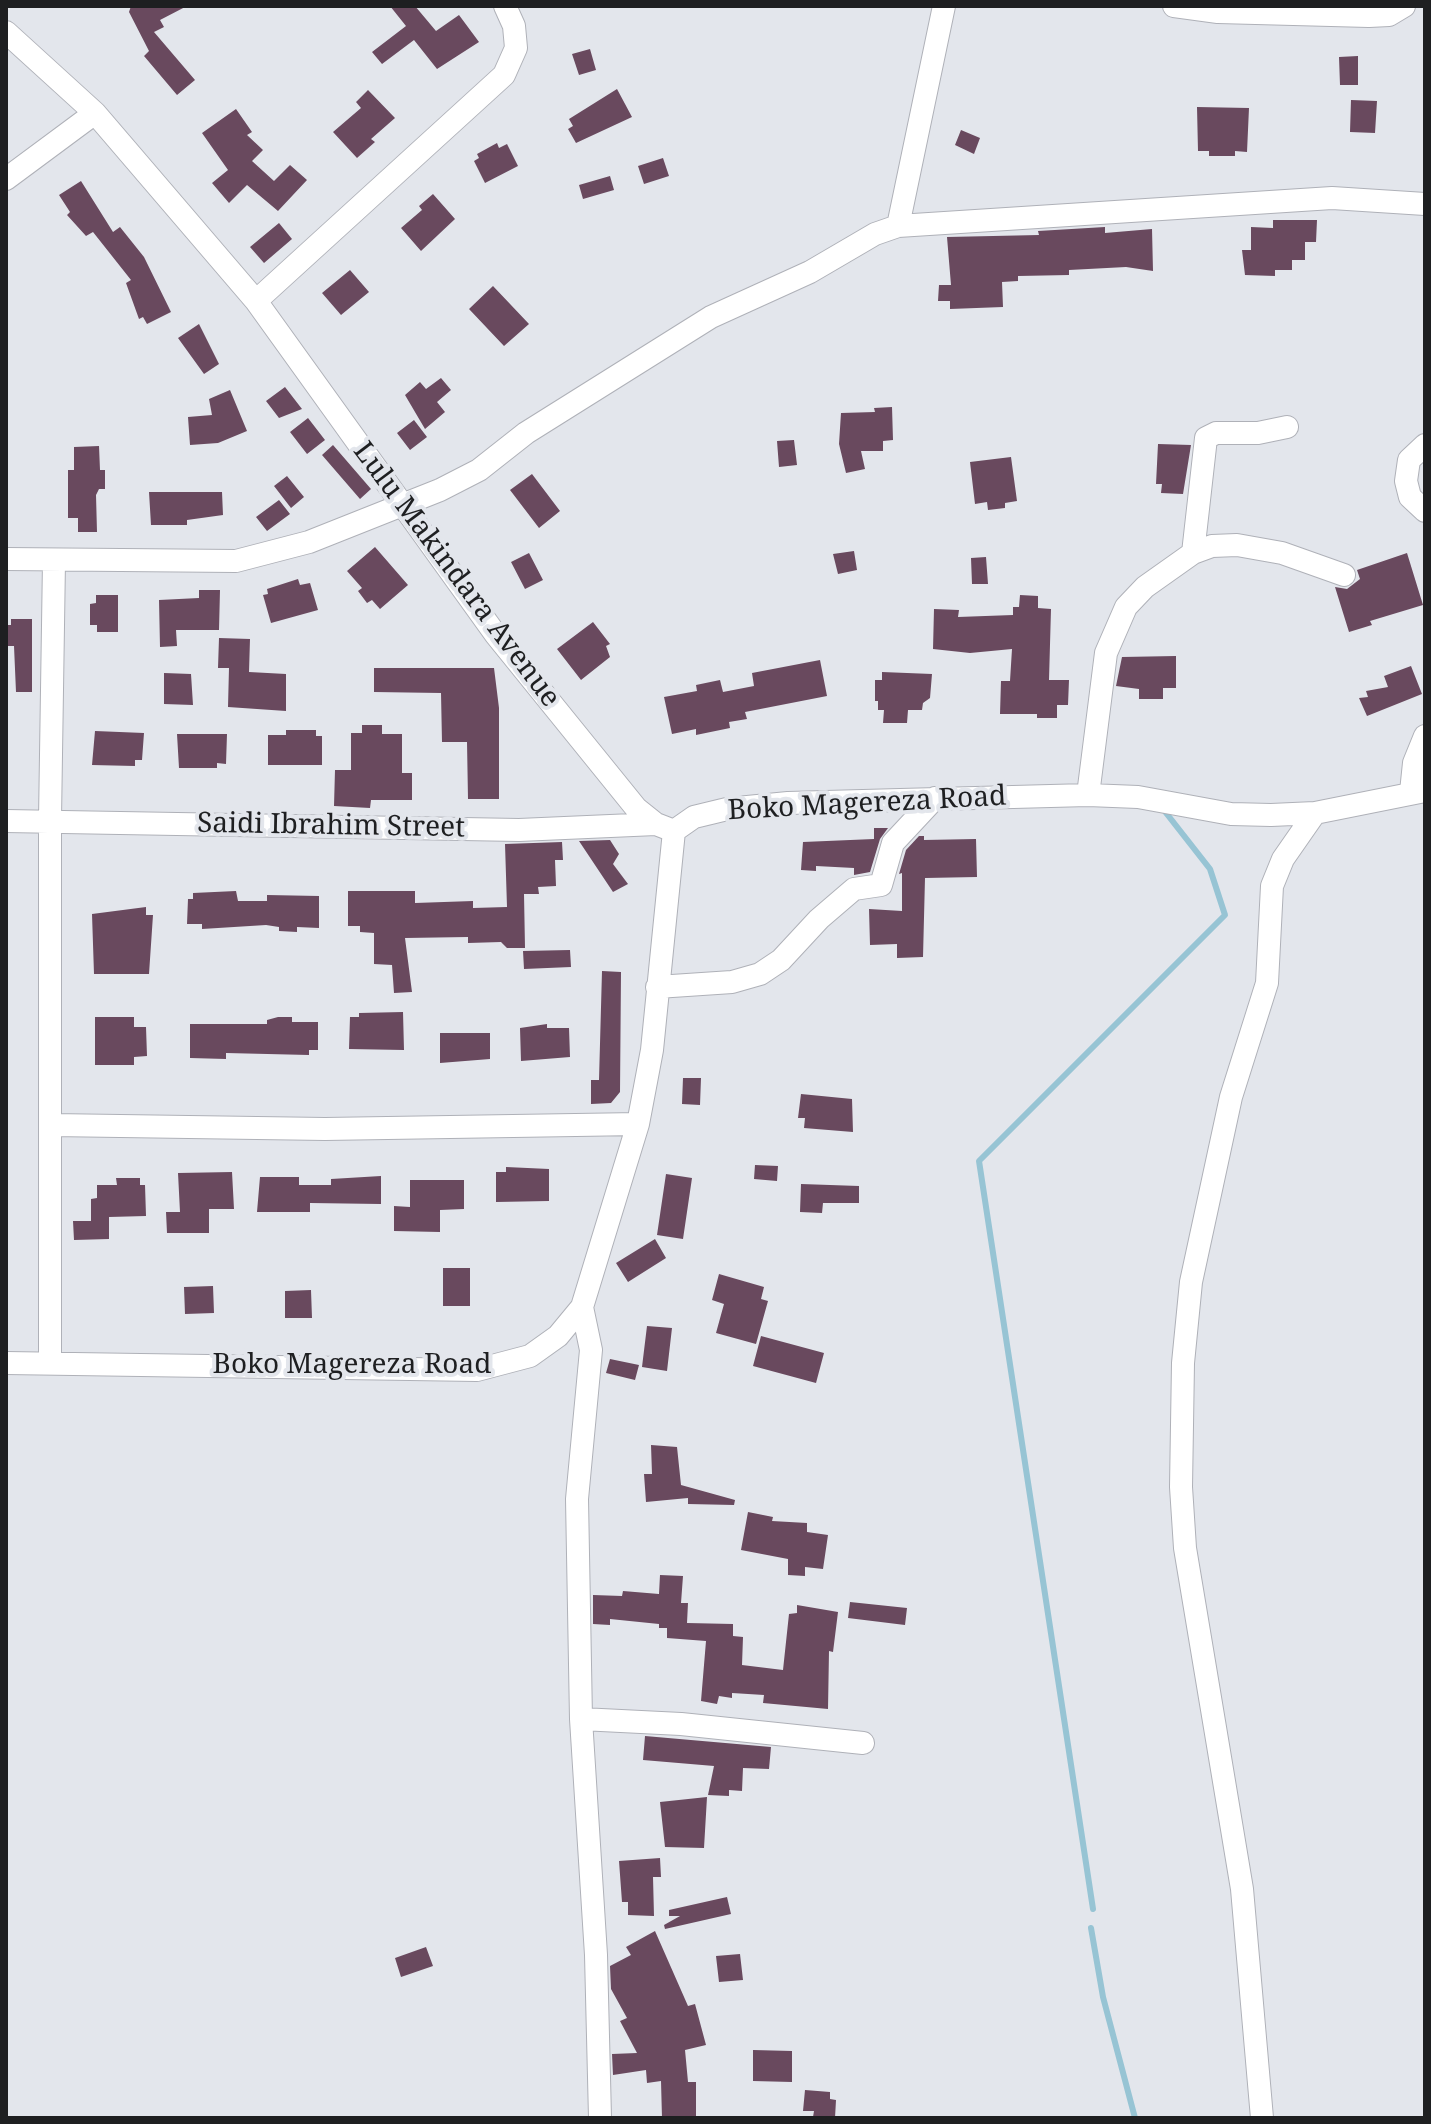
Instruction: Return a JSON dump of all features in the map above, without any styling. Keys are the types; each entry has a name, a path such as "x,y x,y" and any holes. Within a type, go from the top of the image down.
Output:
{"street":[{"path":"256,301 504,75 516,48 514,26 505,6"},
{"path":"898,226 944,6"},
{"path":"1174,6 1218,12 1369,16 1389,15 1404,6"},
{"name":"Lulu Makindara Avenue","path":"6,32 95,113 256,301 496,635 636,808 665,828"},
{"path":"6,179 95,113"},
{"path":"6,559 236,561 309,542 479,470 526,433 711,317 810,272 875,234 898,226 1332,198 1425,204"},
{"path":"1193,553 1206,438 1216,433 1258,433 1287,427"},
{"path":"1425,445 1409,460 1406,481 1410,497 1425,511"},
{"path":"1088,795 1100,682 1115,626 1126,607 1145,587 1193,553 1212,546 1237,545 1282,553 1344,575"},
{"path":"50,1363 50,819 54,561"},
{"path":"1418,791 1414,763 1425,736"},
{"name":"Boko Magereza Road","path":"6,1363 477,1370 530,1356 558,1336 582,1307 638,1124 652,1050 665,828 727,809 935,798 1088,795 1138,797 1231,814 1315,813 1418,791"},
{"path":"657,987 732,982 760,974 781,960 819,919 854,889 881,885 893,843 935,798"},
{"path":"1262,2118 1242,1889 1185,1548 1181,1487 1183,1363 1191,1282 1231,1097 1267,983 1272,886 1283,859 1315,813"},
{"name":"Saidi Ibrahim Street","path":"6,821 50,819 519,830 665,828"},
{"path":"52,1125 325,1129 638,1124"},
{"path":"582,1307 591,1350 577,1499 581,1719 596,1955 600,2118"},
{"path":"581,1719 681,1724 863,1743"}],"building":[{"path":"131,6 187,6 160,20 164,27 154,32 195,80 177,95 144,56 149,51 129,12"},
{"path":"390,6 415,6 436,31 459,15 479,42 437,69 414,40 382,64 372,52 406,26"},
{"path":"590,49 596,70 579,75 572,54"},
{"path":"1358,56 1358,85 1340,85 1339,57"},
{"path":"617,89 632,117 576,143 568,129 573,126 569,119"},
{"path":"368,90 395,118 371,139 375,142 357,158 333,132 361,108 356,102"},
{"path":"1351,100 1377,101 1375,133 1350,132"},
{"path":"1197,107 1249,108 1247,152 1235,151 1235,156 1209,156 1209,151 1198,151"},
{"path":"236,109 252,132 247,135 263,150 252,161 274,181 290,165 307,180 278,211 247,185 229,203 212,183 228,170 202,133"},
{"path":"961,130 980,138 974,154 955,145"},
{"path":"497,143 499,148 507,144 518,166 485,183 474,161 479,158 477,154"},
{"path":"663,158 669,176 644,184 638,166"},
{"path":"610,176 614,190 583,199 579,185"},
{"path":"81,181 113,232 120,227 144,257 171,312 147,324 143,317 139,319 126,283 131,280 93,232 86,236 67,215 70,212 59,195"},
{"path":"433,194 455,219 421,251 401,228 422,210 419,206"},
{"path":"1273,220 1317,220 1316,242 1305,242 1305,260 1292,260 1292,270 1275,270 1275,276 1245,275 1242,250 1251,250 1251,227 1273,228"},
{"path":"279,223 292,239 264,263 250,247"},
{"path":"1105,227 1105,233 1152,229 1153,271 1126,267 1069,270 1069,275 1018,276 1018,281 1002,282 1003,307 950,309 950,301 938,301 939,285 951,285 947,237 1039,235 1038,231"},
{"path":"350,270 369,292 341,315 322,293"},
{"path":"493,286 529,324 504,346 469,309"},
{"path":"199,324 219,364 204,374 178,338"},
{"path":"441,378 451,390 437,402 445,412 425,429 405,395 420,382 426,389"},
{"path":"285,387 302,409 279,418 266,401"},
{"path":"230,390 247,431 218,443 190,445 188,417 212,415 209,399"},
{"path":"892,407 893,440 883,441 883,451 861,451 865,469 846,473 839,444 841,413 875,412 874,408"},
{"path":"308,418 325,440 307,454 290,432"},
{"path":"414,420 427,437 410,450 397,433"},
{"path":"794,440 797,465 779,467 777,441"},
{"path":"1158,444 1191,445 1183,494 1161,493 1162,484 1156,484"},
{"path":"333,445 371,489 360,499 322,455"},
{"path":"99,446 100,470 105,470 105,489 99,489 96,495 97,532 78,532 78,518 68,518 68,470 74,470 74,447"},
{"path":"1011,457 1017,501 1005,503 1005,508 988,510 987,502 975,504 970,462"},
{"path":"532,474 560,511 539,528 510,490"},
{"path":"287,476 304,497 291,508 274,486"},
{"path":"149,492 222,492 223,515 187,520 187,525 151,525"},
{"path":"279,500 290,514 267,531 256,517"},
{"path":"375,547 408,585 380,609 372,600 367,603 358,591 362,588 347,571"},
{"path":"854,551 857,570 838,574 833,554"},
{"path":"529,553 543,580 525,589 511,562"},
{"path":"1407,553 1423,605 1370,621 1372,625 1349,632 1335,587 1347,589 1360,579 1357,570"},
{"path":"986,557 988,584 972,584 971,558"},
{"path":"298,579 300,585 310,583 318,610 271,623 263,595 268,594 267,589"},
{"path":"199,590 220,590 219,630 176,630 177,646 160,647 159,600 199,598"},
{"path":"96,595 118,595 118,632 97,632 97,625 90,625 90,604 96,603"},
{"path":"1020,595 1038,596 1038,608 1051,609 1049,680 1069,680 1068,705 1057,705 1057,718 1037,718 1037,714 1000,714 1001,681 1010,681 1012,649 970,653 933,649 934,609 959,610 958,617 1013,615 1013,607 1019,607"},
{"path":"11,619 32,619 32,692 16,692 14,646 6,646 6,625 11,625"},
{"path":"593,622 610,644 606,646 610,657 581,680 557,649"},
{"path":"219,638 250,639 249,672 286,674 286,711 228,707 229,668 218,668"},
{"path":"1176,656 1176,688 1163,688 1163,699 1139,699 1139,689 1116,686 1122,657"},
{"path":"820,660 827,696 745,712 747,719 729,722 730,728 696,735 696,729 672,734 664,697 697,691 696,685 720,680 723,692 754,686 752,673"},
{"path":"1411,666 1422,694 1367,716 1359,698 1368,697 1366,691 1388,687 1384,676"},
{"path":"374,668 494,668 499,708 499,799 468,799 467,742 442,742 441,693 374,692"},
{"path":"882,672 932,674 930,698 923,703 922,710 908,710 907,723 883,723 884,710 878,710 878,701 875,701 875,680 882,680"},
{"path":"164,673 191,674 193,705 164,704"},
{"path":"362,725 382,725 382,734 402,734 402,773 412,773 412,800 371,800 370,808 334,806 335,770 351,770 351,733 362,733"},
{"path":"286,730 316,730 316,736 322,736 322,765 268,765 268,735 286,735"},
{"path":"95,731 144,733 142,760 135,760 135,766 92,765"},
{"path":"177,734 227,734 226,764 217,763 217,768 179,768"},
{"path":"874,828 888,828 880,839 870,872 854,875 854,868 816,866 816,871 801,870 803,842 874,839"},
{"path":"919,836 924,836 924,840 976,839 977,877 925,878 923,957 897,958 897,944 870,945 869,909 902,911 902,873 899,874 906,850"},
{"path":"610,840 619,854 613,864 628,884 613,892 579,841"},
{"path":"562,842 563,860 555,860 556,886 538,887 539,894 524,894 525,948 507,948 501,942 468,943 468,937 405,938 412,992 394,993 392,965 374,964 374,933 360,932 360,926 348,926 348,891 415,891 415,903 473,901 473,908 507,907 505,844"},
{"path":"236,891 238,901 267,901 267,895 319,896 319,928 297,927 297,932 279,931 279,927 266,925 202,929 202,924 187,924 188,899 193,899 193,893"},
{"path":"146,907 146,915 153,915 149,974 94,974 92,914"},
{"path":"570,950 571,967 524,969 523,951"},
{"path":"602,971 621,972 620,1092 611,1103 591,1104 591,1080 599,1080"},
{"path":"403,1012 404,1050 349,1049 350,1017 359,1017 359,1013"},
{"path":"95,1017 134,1017 134,1027 146,1027 147,1056 134,1057 134,1065 95,1065"},
{"path":"292,1017 292,1022 318,1022 318,1050 309,1050 309,1055 226,1053 226,1059 190,1058 190,1024 267,1024 267,1020"},
{"path":"547,1024 547,1028 569,1028 570,1057 521,1061 520,1028"},
{"path":"440,1033 490,1033 490,1059 440,1063"},
{"path":"683,1078 701,1078 700,1105 682,1104"},
{"path":"801,1094 852,1099 853,1132 804,1128 805,1118 798,1118"},
{"path":"755,1165 778,1166 777,1181 754,1179"},
{"path":"506,1167 549,1169 549,1201 496,1202 496,1172 506,1172"},
{"path":"232,1172 234,1209 209,1209 209,1233 167,1233 166,1212 180,1212 178,1173"},
{"path":"666,1174 692,1178 683,1239 657,1235"},
{"path":"381,1176 381,1204 310,1203 310,1212 257,1212 260,1177 299,1177 299,1185 331,1185 331,1179"},
{"path":"116,1178 140,1178 140,1185 145,1185 146,1216 109,1217 109,1239 74,1240 73,1221 91,1221 91,1199 97,1198 97,1185 117,1185"},
{"path":"410,1180 464,1180 464,1209 440,1210 440,1232 394,1231 394,1206 410,1207"},
{"path":"801,1184 859,1186 859,1203 823,1203 822,1213 800,1212"},
{"path":"655,1239 666,1258 628,1282 616,1263"},
{"path":"443,1268 470,1268 470,1306 443,1306"},
{"path":"719,1274 764,1287 761,1299 768,1301 756,1344 716,1333 724,1304 712,1300"},
{"path":"213,1286 214,1313 185,1314 184,1287"},
{"path":"311,1290 312,1318 285,1318 285,1291"},
{"path":"647,1326 672,1328 667,1371 642,1367"},
{"path":"761,1336 824,1353 816,1383 753,1366"},
{"path":"610,1359 639,1365 635,1380 606,1373"},
{"path":"651,1445 677,1447 681,1485 735,1500 734,1505 688,1504 688,1498 646,1502 644,1474 652,1474"},
{"path":"748,1512 773,1517 772,1521 807,1523 807,1532 828,1535 823,1569 805,1567 805,1576 788,1575 788,1559 741,1550"},
{"path":"660,1575 683,1576 681,1603 688,1603 687,1623 733,1624 733,1636 743,1637 742,1665 783,1670 789,1614 797,1613 797,1605 838,1612 833,1652 829,1651 828,1709 763,1703 764,1695 732,1693 732,1698 719,1696 717,1704 701,1701 706,1641 667,1638 667,1628 659,1628 659,1624 610,1619 610,1625 593,1624 593,1595 622,1596 623,1591 659,1594"},
{"path":"850,1602 907,1608 905,1625 848,1618"},
{"path":"645,1736 771,1747 769,1769 743,1768 742,1791 729,1790 729,1796 708,1795 714,1766 643,1760"},
{"path":"707,1797 704,1848 665,1847 660,1802"},
{"path":"660,1858 661,1877 653,1877 654,1916 628,1915 628,1902 622,1902 619,1861"},
{"path":"727,1897 731,1914 665,1929 664,1925 680,1916 669,1916 669,1910"},
{"path":"655,1931 688,2006 695,2004 706,2045 685,2050 688,2082 696,2082 696,2118 662,2118 661,2081 647,2083 646,2070 613,2075 612,2054 637,2053 620,2021 627,2018 611,1989 610,1966 631,1955 626,1947"},
{"path":"426,1947 433,1966 401,1977 395,1958"},
{"path":"740,1954 743,1980 719,1982 716,1956"},
{"path":"753,2050 792,2051 792,2082 753,2081"},
{"path":"805,2090 830,2092 830,2099 836,2100 835,2118 813,2117 814,2111 803,2111"}],"waterway":[{"path":"1093,1909 979,1161 1225,915 1210,869 1163,809"},
{"path":"1091,1928 1103,1997 1135,2118"}]}
